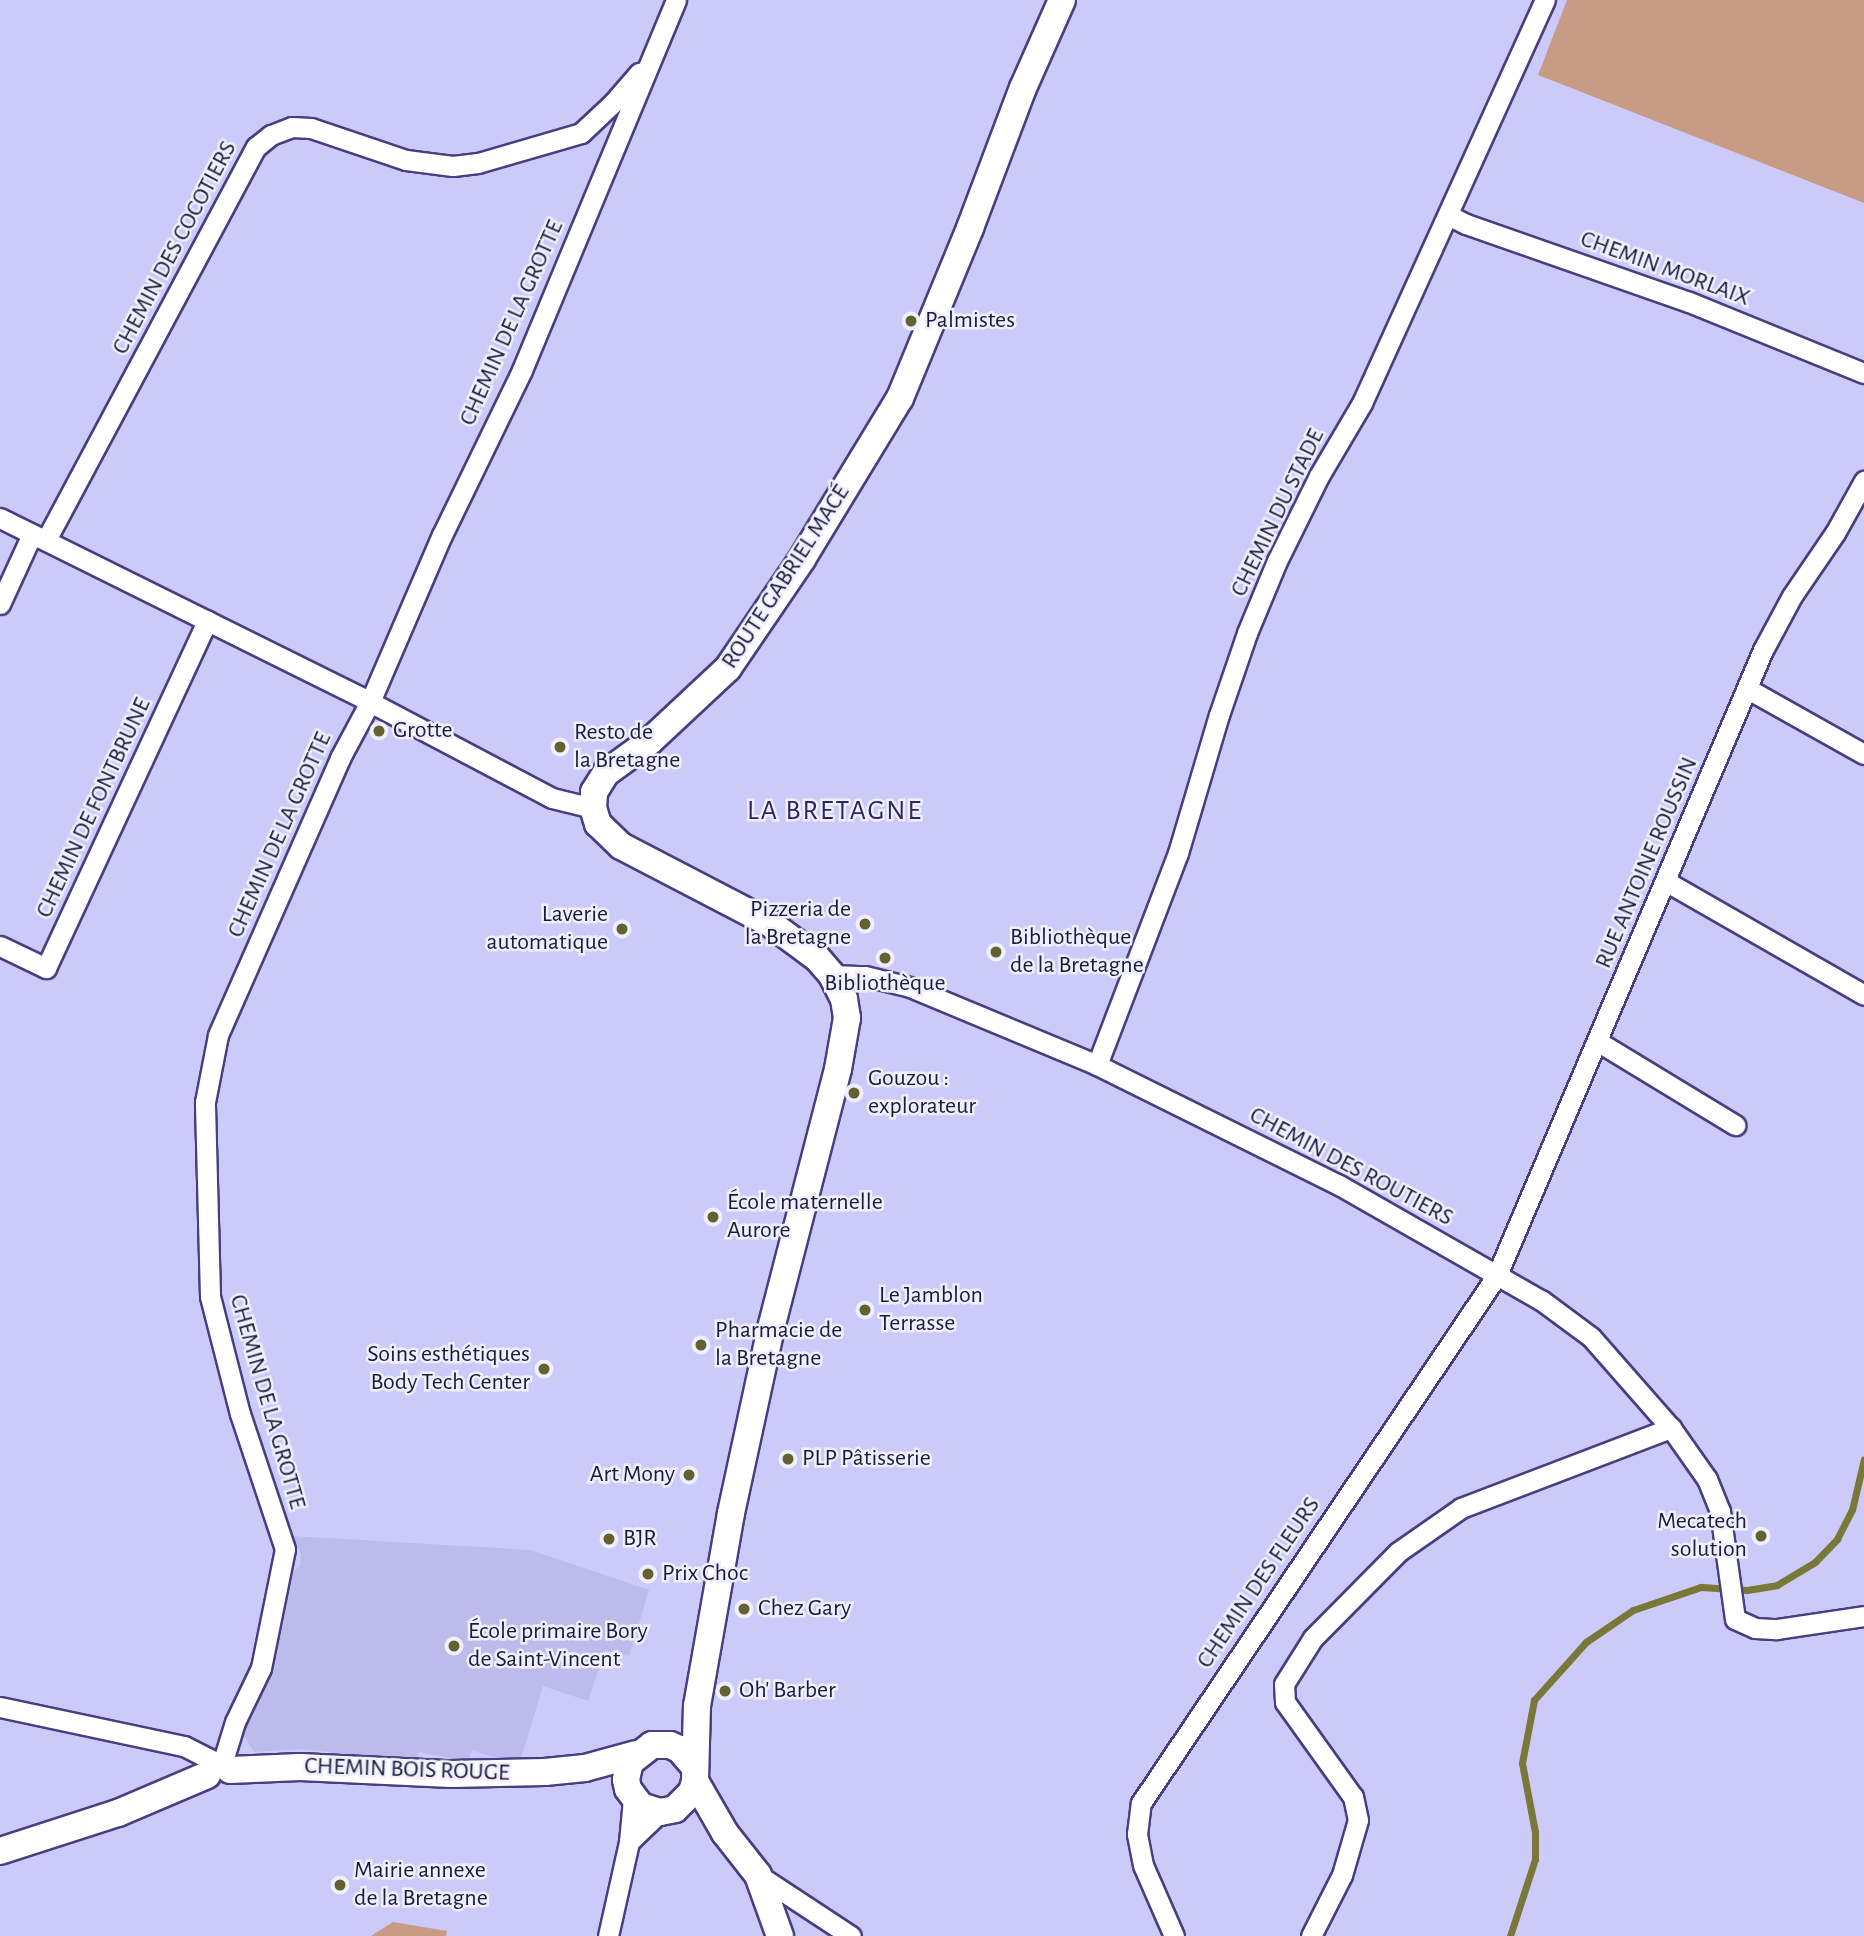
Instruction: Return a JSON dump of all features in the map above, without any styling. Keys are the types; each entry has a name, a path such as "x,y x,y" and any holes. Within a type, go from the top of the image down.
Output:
{"main road":[{"name":"ROUTE GABRIEL MACÉ","path":"593,808 594,792 606,773 650,741 728,668 802,559 900,398 970,228 1023,88 1062,0"},
{"path":"593,808 598,824 621,846 771,924 817,958 832,975 844,999 846,1036 769,1332 731,1513 697,1706 692,1792 668,1810"},
{"path":"661,1744 697,1706"},
{"path":"724,1833 668,1810 640,1806 631,1794 627,1770 636,1754 652,1745 661,1744 679,1749 724,1833 758,1875 780,1936"},
{"name":"CHEMIN BOIS ROUGE","path":"0,1851 118,1813 218,1766 451,1774 585,1768 636,1754"},
{"name":"CHEMIN BOIS ROUGE","path":"585,1768 631,1794"}],"street":[{"name":"CHEMIN DE LA GROTTE","path":"218,1766 261,1668 285,1549 240,1414 210,1296 205,1102 218,1035 335,770 370,702 442,535 533,344 676,0"},
{"name":"CHEMIN DU STADE","path":"1097,1065 1178,853 1247,633 1283,549 1319,476 1362,403 1545,0"},
{"name":"CHEMIN DES COCOTIERS","path":"39,537 256,147 271,135 292,127 311,128 406,160 453,166 478,163 581,133 613,103 652,58"},
{"name":"CHEMIN MORLAIX","path":"1448,215 1465,224 1689,302 1864,373"},
{"name":"RUE ANTOINE ROUSSIN","path":"1497,1275 1667,882 1763,650 1792,596 1862,488"},
{"path":"0,518 370,702 552,798 593,808"},
{"path":"0,604 39,537"},
{"name":"CHEMIN DE FONTBRUNE","path":"0,946 46,968 207,621"},
{"path":"1748,689 1864,754"},
{"path":"1667,882 1864,995"},
{"name":"CHEMIN DES ROUTIERS","path":"832,975 865,976 910,986 1097,1065 1339,1185 1541,1300 1591,1337 1671,1428 1707,1479 1720,1511 1735,1619 1755,1628 1801,1626 1864,1616"},
{"path":"1597,1041 1735,1125"},
{"name":"CHEMIN DES FLEURS","path":"1174,1936 1143,1865 1137,1834 1141,1803 1497,1275"},
{"path":"1311,1936 1342,1875 1358,1820 1353,1797 1285,1702 1284,1684 1313,1638 1398,1552 1461,1508 1671,1428"},
{"path":"0,1707 75,1726 184,1746 218,1766"},
{"path":"608,1936 629,1842 631,1794"},
{"path":"629,1842 668,1810"},
{"path":"758,1875 851,1936"}],"shaded area":[{"path":"1567,0 1864,0 1864,203 1538,75"},
{"name":"École primaire Bory de Saint-Vincent","path":"292,1536 531,1550 649,1590 629,1656 605,1651 588,1701 543,1686 519,1765 472,1750 468,1762 419,1752 416,1761 301,1749 254,1752 242,1733 268,1683 291,1573 300,1566 301,1554"},
{"path":"393,1922 447,1931 446,1936 371,1936"}],"waterway":[{"path":"1510,1936 1535,1859 1535,1832 1522,1763 1534,1700 1586,1642 1633,1610 1701,1587 1747,1590 1777,1585 1815,1562 1837,1539 1852,1510 1864,1459"}],"place":[{"name":"Palmistes","path":"911,321"},
{"name":"Grotte","path":"379,731"},
{"name":"Resto de la Bretagne","path":"560,747"},
{"name":"Pizzeria de la Bretagne","path":"865,924"},
{"name":"Laverie automatique","path":"622,929"},
{"name":"Bibliothèque de la Bretagne","path":"996,952"},
{"name":"Bibliothèque","path":"885,958"},
{"name":"Gouzou : explorateur","path":"854,1093"},
{"name":"École maternelle Aurore","path":"713,1217"},
{"name":"Le Jamblon Terrasse","path":"865,1310"},
{"name":"Pharmacie de la Bretagne","path":"701,1345"},
{"name":"Soins esthétiques Body Tech Center","path":"544,1369"},
{"name":"PLP Pâtisserie","path":"788,1459"},
{"name":"Art Mony","path":"689,1475"},
{"name":"Mecatech solution","path":"1761,1536"},
{"name":"BJR","path":"609,1539"},
{"name":"Prix Choc","path":"648,1574"},
{"name":"Chez Gary","path":"744,1609"},
{"name":"École primaire Bory de Saint-Vincent","path":"454,1646"},
{"name":"Oh' Barber","path":"725,1691"},
{"name":"Mairie annexe de la Bretagne","path":"340,1885"}],"district":[{"name":"LA BRETAGNE","path":"835,811"}]}
